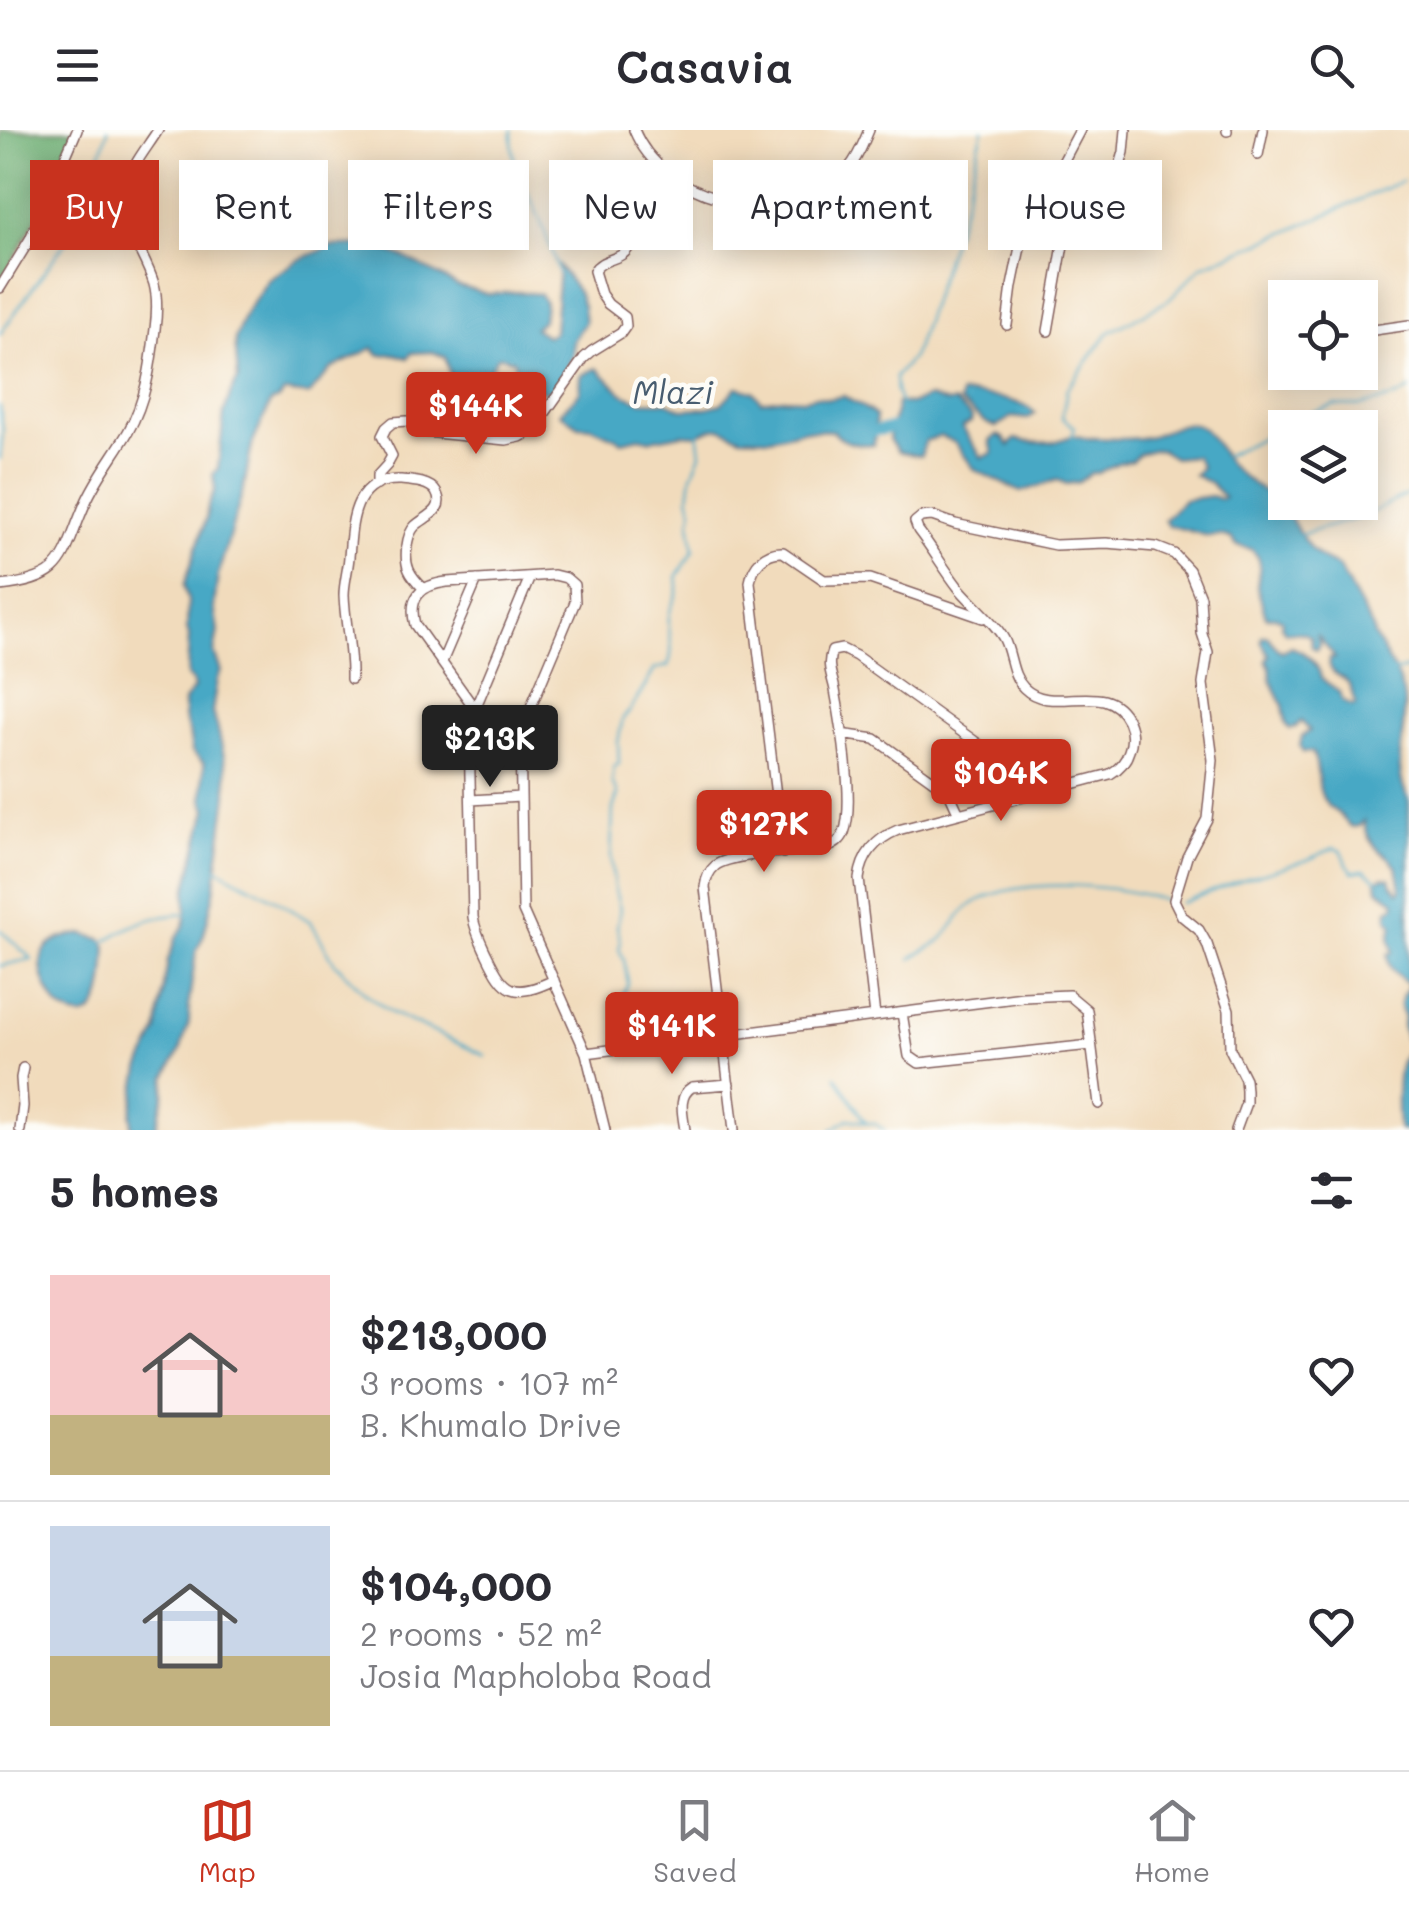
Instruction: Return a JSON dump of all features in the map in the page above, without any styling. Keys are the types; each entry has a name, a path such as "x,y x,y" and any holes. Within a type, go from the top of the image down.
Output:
{"street":[{"path":"0,288 30,239 76,130"},
{"path":"0,586 33,581 56,567 90,494 141,406 152,358 156,297 152,278 129,229 125,201 130,174 158,130"},
{"path":"634,130 651,160"},
{"path":"693,187 739,203 778,202 817,192 850,168 869,130"},
{"path":"1064,160 1080,130"},
{"path":"1122,160 1126,130"},
{"path":"1258,155 1263,130"},
{"path":"377,484 376,476 392,456 382,436 393,422 407,422 425,432 511,440 533,430 592,351 626,326 625,317 601,294 594,271 627,250"},
{"path":"1007,325 1019,250"},
{"path":"1048,332 1062,250"},
{"path":"1378,330 1409,326"},
{"path":"352,679 344,592 352,518 362,496 377,484 408,481 428,485 436,493 435,513 414,527 409,536 409,569 423,588"},
{"path":"875,1016 859,879 862,864 874,844 887,834 1115,772 1129,752 1130,728 1119,707 1105,700 1052,699 1029,693 1016,676 1004,640 957,585 914,524 919,518 932,516 1055,545 1106,543 1156,547 1174,554 1188,570 1200,597 1202,633 1208,652 1203,684 1214,760 1207,819 1187,858 1174,900 1182,916 1208,944 1230,1010 1230,1049 1245,1079 1246,1090 1236,1130"},
{"path":"782,853 750,582 756,565 770,553 782,552 824,580 870,579 986,619"},
{"path":"476,709 414,621 414,605 423,588 477,580 554,575 566,578 574,585 576,594 520,733 524,914 586,1053 604,1130"},
{"path":"530,577 469,731 473,917 498,978 511,990 534,990 554,980"},
{"path":"442,662 477,580"},
{"path":"734,1130 704,887 711,869 720,862 830,847 844,834 848,793 829,668 833,650 839,648 856,656 1012,768 1032,796"},
{"path":"841,734 875,738 949,792 959,814"},
{"path":"472,800 520,797"},
{"path":"586,1053 1023,997 1069,996 1087,1010 1098,1104"},
{"path":"902,1013 908,1056 920,1063 1092,1045"},
{"path":"20,1130 23,1068"},
{"path":"685,1130 682,1098 687,1090 730,1084"}],"green space":[{"path":"0,130 76,130 64,160 30,160 30,230 0,285"}],"water":[{"path":"331,246 385,250 458,286 488,294 540,294 545,303 543,320 534,328 546,336 554,332 559,266 578,292 585,322 573,341 573,355 556,390 543,392 516,371 514,360 501,356 490,370 464,380 450,376 445,357 433,352 412,353 408,358 380,355 373,348 331,369 309,395 284,392 271,402 252,445 218,575 214,606 218,631 214,653 221,671 212,713 227,770 227,795 214,893 196,952 189,1022 166,1077 155,1130 132,1130 140,1069 157,1032 168,960 184,926 186,891 207,809 203,799 204,763 192,752 184,718 184,701 194,688 187,676 188,601 184,586 215,489 213,474 218,468 224,413 238,379 235,339 245,314 268,280 296,261"},
{"path":"597,368 623,394 640,401 667,402 682,409 721,404 737,387 753,391 761,401 844,396 876,416 874,445 847,441 834,431 804,430 770,438 741,437 721,428 695,435 622,441 592,427 579,426 560,413 580,392 581,375"},
{"path":"961,394 1011,401 1035,413 1027,419 1012,417 996,427 960,402"},
{"path":"929,397 955,402 972,417 962,427 982,458 993,453 990,441 997,435 1009,446 1015,439 1043,443 1075,436 1135,438 1196,425 1210,435 1234,470 1268,495 1268,520 1291,520 1316,554 1338,566 1403,692 1400,763 1409,800 1409,1130 1399,1130 1397,1106 1399,1068 1408,1047 1400,1005 1408,986 1389,961 1388,954 1393,952 1393,924 1388,910 1395,901 1378,889 1377,881 1390,878 1399,892 1397,869 1373,844 1364,821 1352,827 1324,800 1312,752 1303,752 1300,746 1302,736 1310,731 1301,721 1290,729 1286,724 1262,636 1268,636 1282,651 1291,647 1306,655 1321,678 1352,706 1356,704 1348,684 1331,669 1329,659 1335,658 1317,634 1317,650 1312,647 1311,637 1285,632 1282,620 1266,617 1257,587 1260,564 1251,549 1236,545 1231,538 1208,536 1168,525 1164,520 1184,500 1224,497 1210,483 1194,475 1201,467 1195,456 1174,458 1161,450 1152,450 1091,473 1079,482 1067,484 1057,480 1021,492 975,470 955,443 941,436 925,441 921,456 898,452 889,439 897,403 910,404"},
{"path":"83,934 102,939 107,946 99,1001 85,1016 73,1015 57,1006 41,968 46,949 54,942"}],"waterway":[{"path":"0,334 79,223 108,130"},
{"path":"512,130 517,170 559,274"},
{"path":"901,404 895,377 916,349 964,204 983,130"},
{"path":"1071,440 1075,427 1062,418 1067,389 1108,333 1169,300 1202,266 1402,181"},
{"path":"1225,456 1313,412 1335,405 1360,406 1409,390"},
{"path":"0,406 0,459"},
{"name":"Mlazi","path":"864,427 874,431 904,426"},
{"path":"628,1011 623,995 628,983 617,927 620,909 611,857 613,808 618,794 612,782 614,767 619,764 623,718 655,669 668,666 670,659 669,617 678,590 677,577 694,550 689,497 692,475 701,454 698,431"},
{"path":"1299,535 1362,517 1409,494"},
{"path":"1391,673 1409,668"},
{"path":"1181,903 1334,848 1342,851 1353,872 1364,870 1378,880"},
{"path":"214,867 311,922 334,962 392,1013 486,1056"},
{"path":"911,959 942,939 974,903 995,894 1044,886 1098,887 1171,902"},
{"path":"104,942 145,921 189,914"},
{"path":"0,930 32,959"},
{"path":"0,966 31,959"},
{"path":"836,1076 865,1121"},
{"path":"832,1130 848,1119 885,1130"}]}
